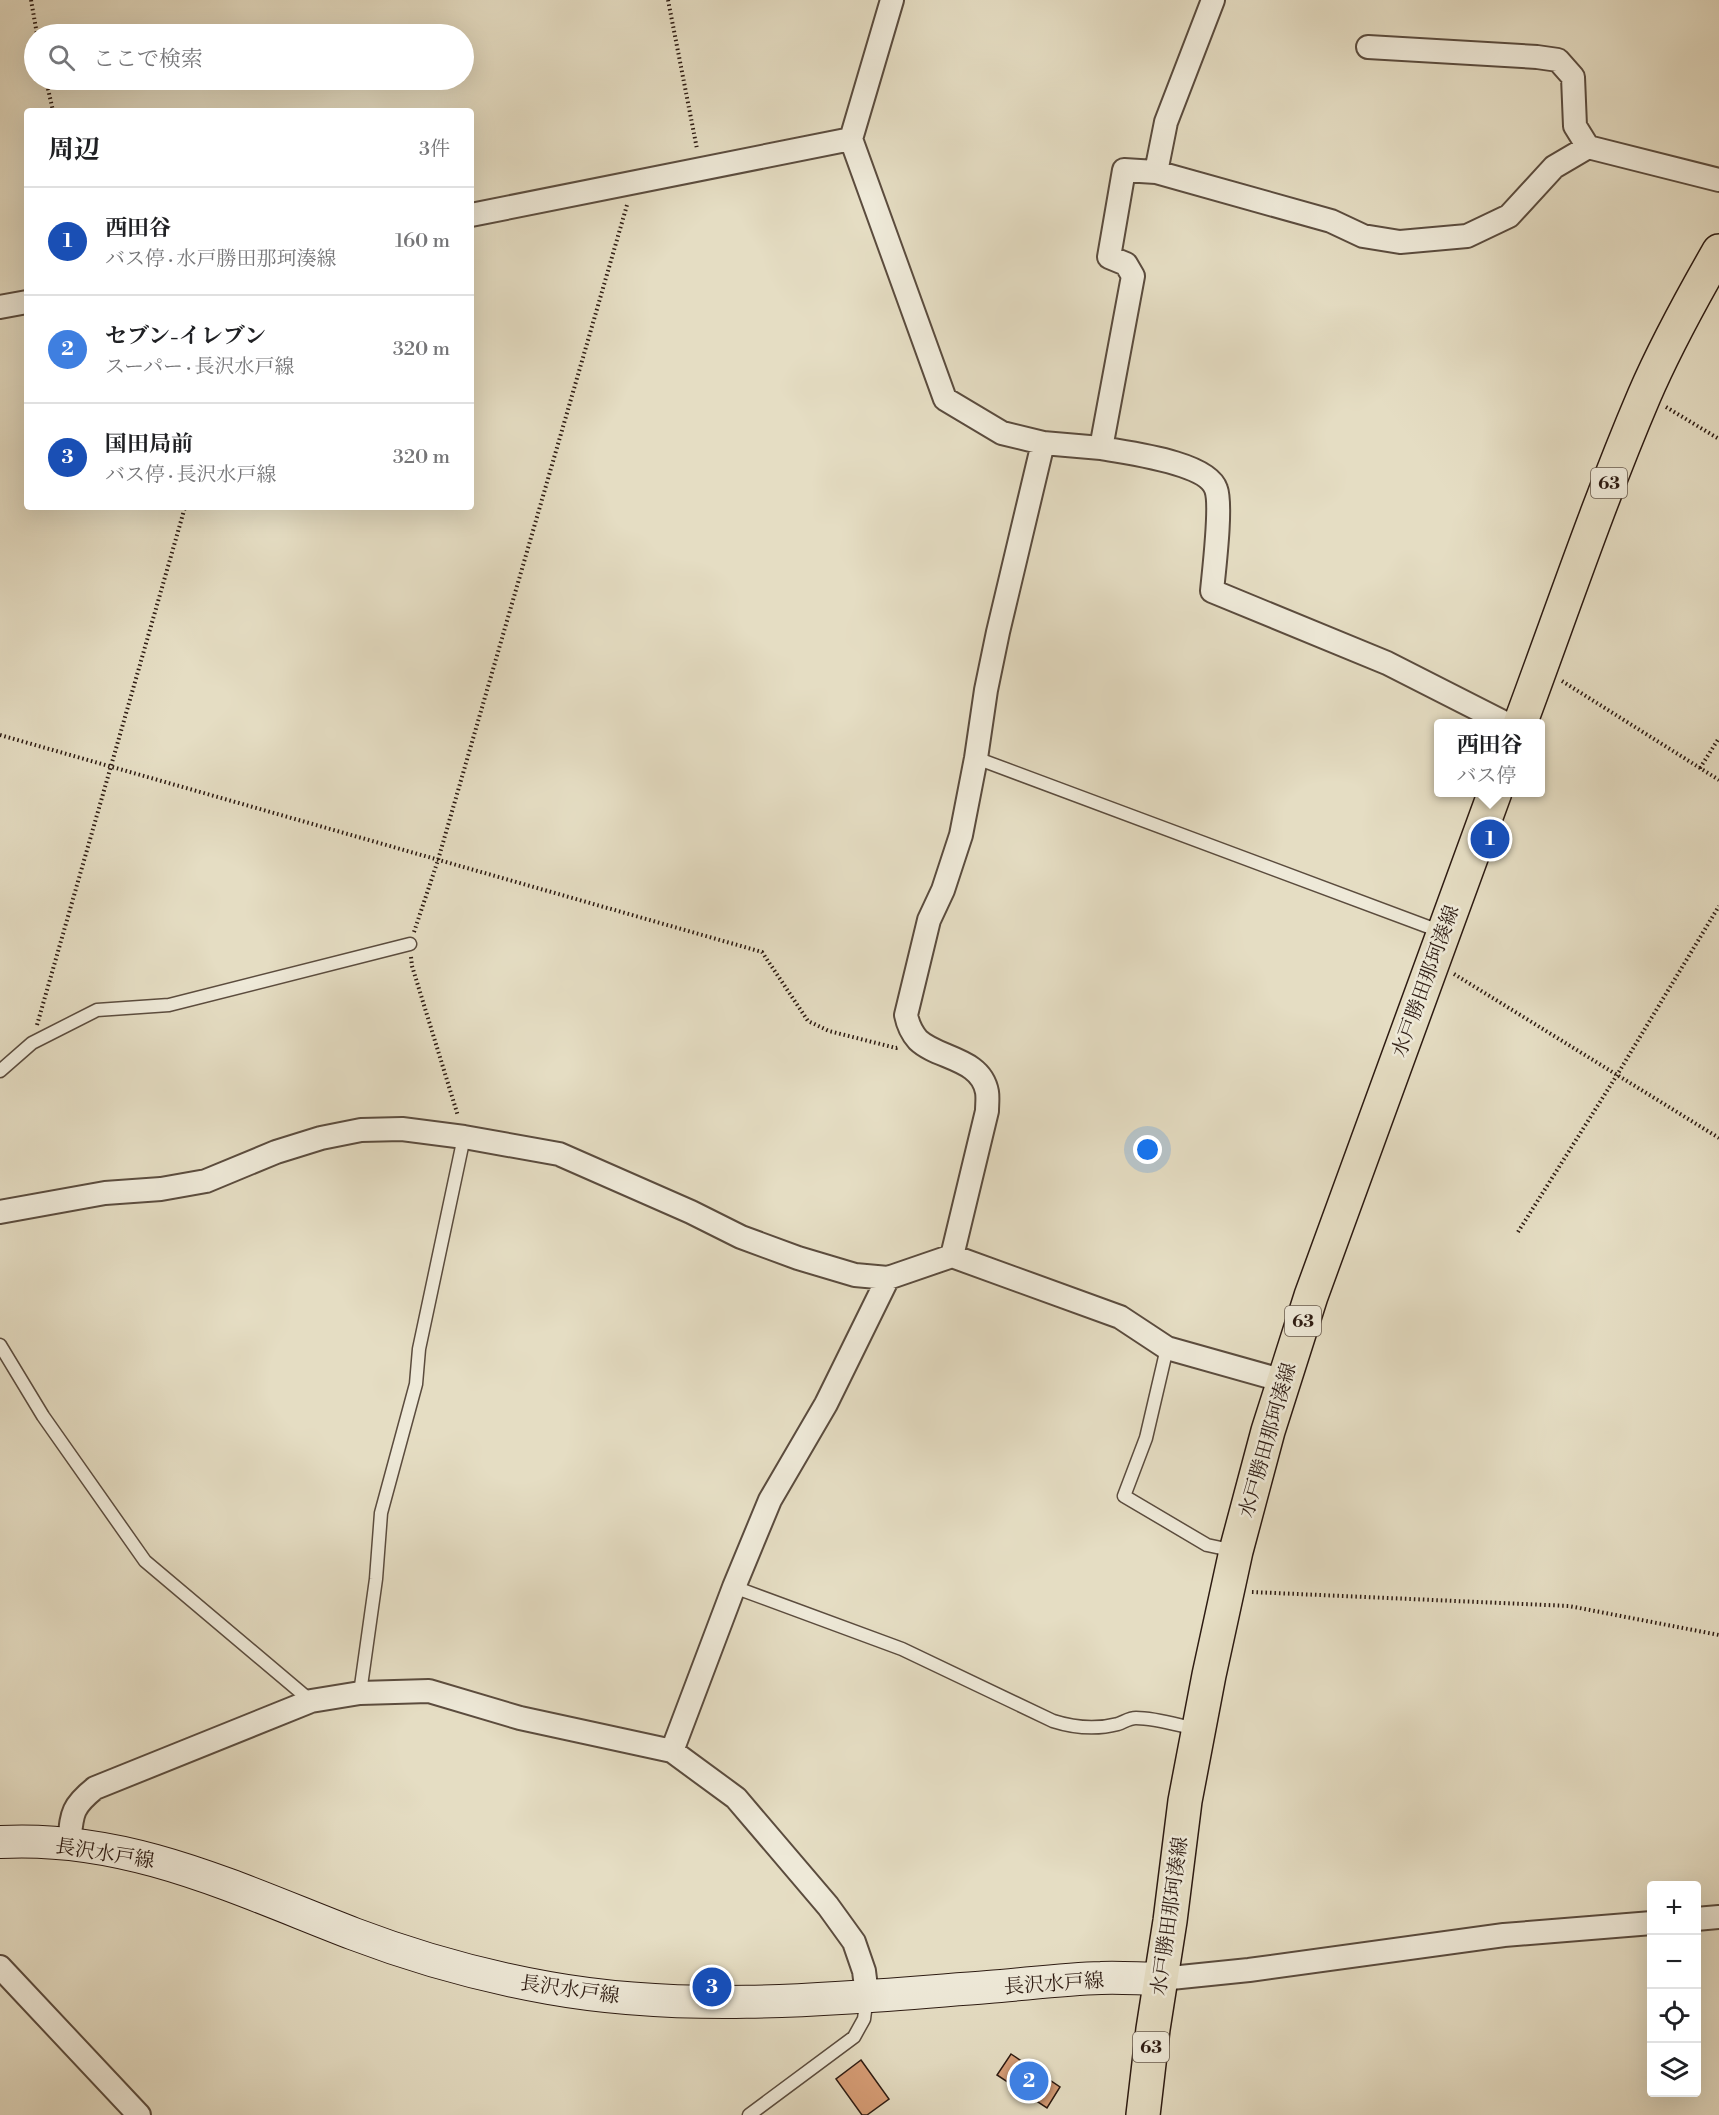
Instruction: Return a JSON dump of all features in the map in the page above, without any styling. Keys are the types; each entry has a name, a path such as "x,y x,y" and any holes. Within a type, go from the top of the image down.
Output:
{"main road":[{"name":"63","path":"1522,719 1602,500 1645,394 1719,251"},
{"name":"水戸勝田那珂湊線","path":"1143,2115 1185,1801 1226,1591 1236,1551 1268,1431 1339,1217 1493,797"},
{"name":"長沢水戸線","path":"0,1842 69,1845 116,1851 166,1862 218,1879 354,1934 422,1958 490,1976 621,1997 768,2002 1101,1978 1161,1979"}],"street":[{"path":"892,0 851,139 945,399 1002,433 1043,443 1101,447 1188,465 1205,475 1216,488 1218,509 1212,591 1387,663 1498,719"},
{"path":"1156,172 1166,122 1213,0"},
{"path":"1368,47 1558,60 1573,77 1575,126 1588,147 1719,180"},
{"path":"474,213 851,139"},
{"path":"1101,447 1133,276 1126,264 1109,257 1124,170 1156,172 1331,221 1363,236 1400,242 1467,236 1509,216 1554,167 1588,147"},
{"path":"0,308 24,303"},
{"path":"952,1256 987,1111 987,1091 980,1077 967,1064 920,1042 910,1030 906,1015 930,920 943,890 961,835 998,632 1043,443"},
{"path":"0,1212 105,1193 161,1189 206,1181 287,1149 321,1138 361,1130 402,1129 464,1137 559,1154 760,1244 855,1275 888,1278 952,1256 1120,1317 1167,1348 1284,1381"},
{"path":"672,1751 734,1587 770,1500 826,1404 888,1278"},
{"path":"69,1845 72,1815 80,1800 95,1788 311,1701 360,1693 429,1691 520,1718 672,1751 736,1798 828,1906 854,1942 864,1971 867,1995"},
{"path":"1701,1919 1719,1917"},
{"path":"1161,1979 1238,1971 1504,1935 1647,1923"},
{"path":"0,1967 139,2115"}],"lane":[{"path":"976,758 1438,947"},
{"path":"0,1071 32,1043 97,1010 169,1005 410,944"},
{"path":"360,1693 376,1579 381,1513 416,1384 419,1349 464,1137"},
{"path":"0,1344 43,1416 145,1561 311,1701"},
{"path":"1167,1348 1146,1437 1124,1496 1208,1545 1236,1551"},
{"path":"734,1587 902,1649 1042,1716 1072,1727 1096,1728 1133,1718 1154,1719 1198,1729"},
{"path":"749,2115 854,2037 864,2019 867,1995"}],"path":[{"path":"31,0 35,24"},
{"path":"668,0 701,169"},
{"path":"48,90 52,108"},
{"path":"464,1137 412,966 410,944 438,860 627,205 628,183"},
{"path":"1645,394 1719,439"},
{"path":"32,1043 184,510"},
{"path":"1541,668 1719,780"},
{"path":"0,735 762,952 808,1021 830,1031 896,1048 920,1042"},
{"path":"1700,768 1719,738"},
{"path":"1518,1232 1617,1075 1719,906"},
{"path":"1438,947 1617,1075 1719,1138"},
{"path":"1226,1591 1569,1606 1719,1635"}],"building":[{"path":"1011,2054 1060,2087 1047,2108 997,2075"},
{"path":"861,2060 889,2099 867,2115 862,2115 836,2079"}],"place":[{"name":"西田谷","path":"1490,839"},
{"name":"国田局前","path":"712,1987"},
{"name":"セブン-イレブン","path":"1029,2081"}]}
